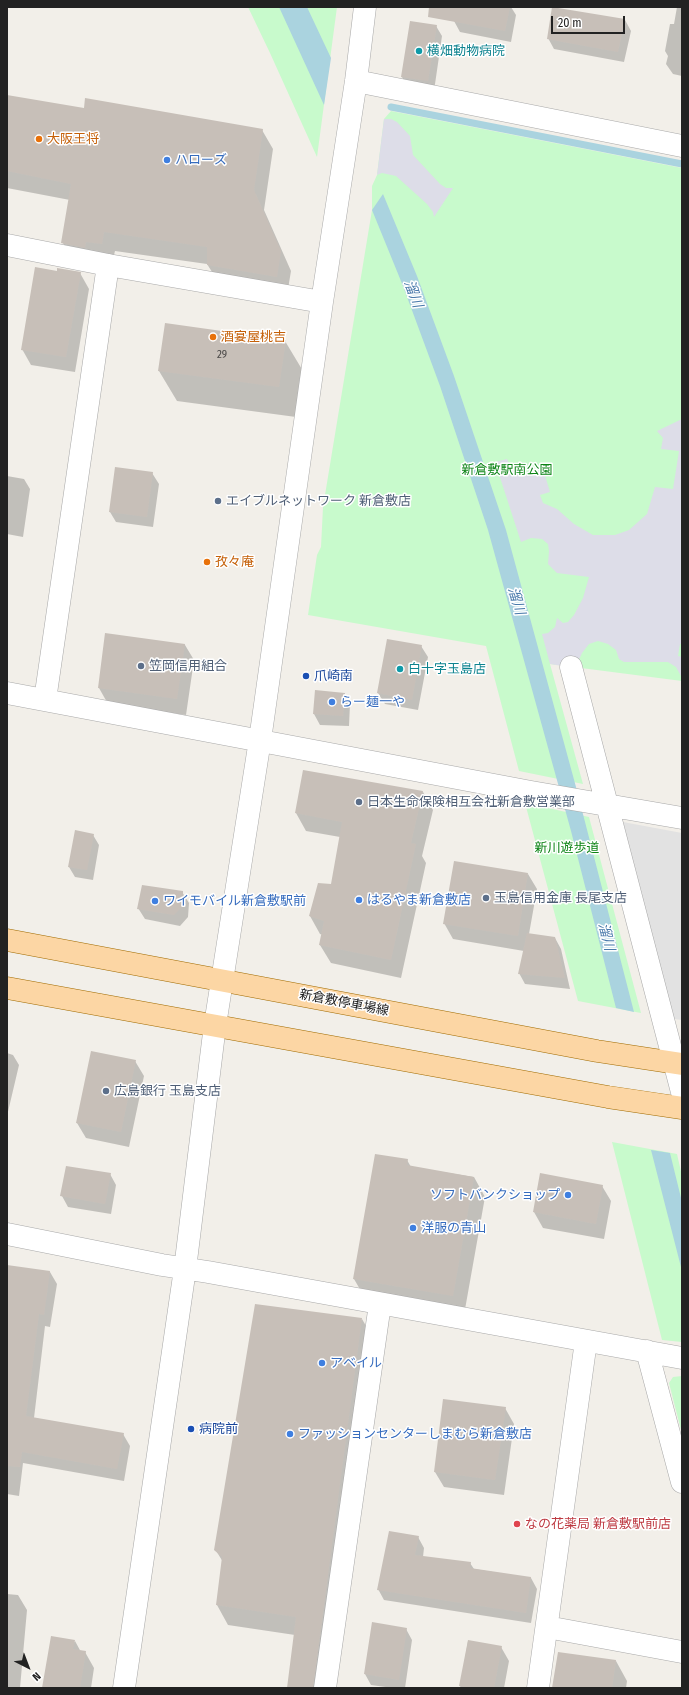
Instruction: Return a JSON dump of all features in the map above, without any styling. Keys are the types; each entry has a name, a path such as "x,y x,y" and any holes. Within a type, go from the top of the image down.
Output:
{"main road":[{"name":"新倉敷停車場線","path":"7,940 597,1051 678,1064"},
{"path":"7,988 682,1108"}],"street":[{"path":"124,1688 185,1268 215,1025 260,740 322,302 356,81 365,7"},
{"path":"356,81 682,146"},
{"path":"7,245 108,265 322,302"},
{"path":"45,700 108,265"},
{"path":"571,667 606,804 678,1064 682,1092"},
{"path":"7,694 682,818"},
{"path":"7,1234 380,1304 682,1358"},
{"path":"325,1688 380,1304"},
{"path":"538,1688 586,1341"},
{"path":"647,1352 682,1482"},
{"path":"547,1627 682,1652"}],"green space":[{"path":"248,7 337,7 317,157 270,53"},
{"name":"新倉敷駅南公園","path":"391,111 682,168 682,681 550,664 583,784 519,771 486,646 308,615 317,555 321,547 323,507 372,210 372,186 377,175 384,119"},
{"name":"新川遊歩道","path":"525,803 589,817 641,1013 578,1001"},
{"path":"612,1142 677,1154 682,1176 682,1342 662,1340"},
{"path":"682,1376 682,1434 669,1383 673,1377"}],"shaded area":[{"path":"384,119 391,119 397,122 410,136 413,155 440,184 446,188 453,188 434,217 433,212 427,204 396,176 382,173 377,175"},
{"path":"682,419 682,644 680,644 678,656 682,657 682,678 676,667 668,662 624,662 619,659 616,650 608,644 598,641 589,644 582,653 575,668 550,664 542,634 548,633 555,627 557,618 563,623 568,622 574,615 583,598 589,577 557,573 548,564 548,544 542,539 531,538 521,542 495,462 507,459 509,464 526,475 543,469 550,492 540,495 543,503 557,509 574,524 593,535 615,535 629,530 647,514 655,487 673,489 679,451 661,449 663,438 657,431"},
{"path":"623,822 682,833 682,1020 674,1019"}],"water":[{"path":"279,7 307,7 331,58 324,105"},
{"name":"溜川","path":"383,194 417,276 454,376 506,530 576,787 634,1012 616,1008 571,831 488,530 440,386 403,286 372,210"},
{"path":"651,1150 670,1153 682,1202 682,1271"}],"building":[{"path":"429,7 510,7 505,31 428,17"},
{"path":"552,7 625,19 618,52 547,39"},
{"name":"横畑動物病院","path":"410,21 437,25 428,81 401,77"},
{"name":"ハローズ","path":"7,95 84,108 85,98 263,129 254,190 281,251 277,277 207,265 207,247 104,232 102,244 86,242 85,248 61,243 71,184 7,171"},
{"path":"35,267 57,271 57,268 81,272 66,357 21,350"},
{"path":"165,323 286,340 279,387 158,371"},
{"path":"115,467 153,472 147,517 109,512"},
{"name":"笠岡信用組合","path":"105,633 185,644 177,699 98,688"},
{"name":"白十字玉島店","path":"387,639 422,645 412,700 377,693"},
{"name":"らー麺一や","path":"315,690 345,693 343,716 313,714"},
{"name":"はるやま新倉敷店","path":"303,770 423,791 411,843 416,844 391,960 319,945 324,921 309,916 318,883 331,884 342,822 295,813"},
{"path":"75,830 94,834 87,870 68,867"},
{"name":"玉島信用金庫 長尾支店","path":"454,861 528,873 518,936 443,924"},
{"name":"ワイモバイル新倉敷駅前","path":"142,885 183,891 183,906 174,915 137,909"},
{"path":"527,933 555,937 565,978 518,974"},
{"name":"広島銀行 玉島支店","path":"91,1051 136,1060 121,1132 76,1123"},
{"name":"洋服の青山","path":"375,1154 408,1159 407,1165 474,1177 453,1296 353,1279"},
{"path":"66,1166 111,1173 105,1204 60,1196"},
{"name":"ソフトバンクショップ","path":"540,1173 603,1185 596,1224 533,1212"},
{"path":"7,1265 50,1271 44,1315 39,1314 26,1416 124,1433 117,1469 22,1452 20,1467 7,1466"},
{"name":"ファッションセンターしまむら新倉敷店","path":"255,1304 362,1318 313,1688 287,1688 296,1617 216,1605 222,1557 214,1550"},
{"path":"443,1399 506,1407 495,1480 434,1472"},
{"path":"389,1531 419,1536 415,1555 471,1562 470,1568 531,1577 526,1613 377,1590"},
{"path":"372,1622 407,1628 399,1680 364,1674"},
{"path":"51,1636 75,1640 73,1649 86,1651 80,1688 42,1688"},
{"path":"468,1640 502,1646 494,1688 471,1688 459,1686"},
{"path":"558,1652 616,1660 612,1688 552,1688"}],"waterway":[{"path":"391,107 682,164"}],"place":[{"name":"横畑動物病院","path":"419,51"},
{"name":"大阪王将","path":"39,139"},
{"name":"ハローズ","path":"167,160"},
{"name":"酒宴屋桃吉","path":"213,337"},
{"name":"エイブルネットワーク 新倉敷店","path":"218,501"},
{"name":"孜々庵","path":"207,562"},
{"name":"笠岡信用組合","path":"141,666"},
{"name":"白十字玉島店","path":"400,669"},
{"name":"爪崎南","path":"306,676"},
{"name":"らー麺一や","path":"332,702"},
{"name":"日本生命保険相互会社新倉敷営業部","path":"359,802"},
{"name":"玉島信用金庫 長尾支店","path":"486,898"},
{"name":"はるやま新倉敷店","path":"359,900"},
{"name":"ワイモバイル新倉敷駅前","path":"155,901"},
{"name":"広島銀行 玉島支店","path":"106,1091"},
{"name":"ソフトバンクショップ","path":"568,1195"},
{"name":"洋服の青山","path":"413,1228"},
{"name":"アベイル","path":"322,1363"},
{"name":"病院前","path":"191,1429"},
{"name":"ファッションセンターしまむら新倉敷店","path":"290,1434"},
{"name":"なの花薬局 新倉敷駅前店","path":"517,1524"}]}
